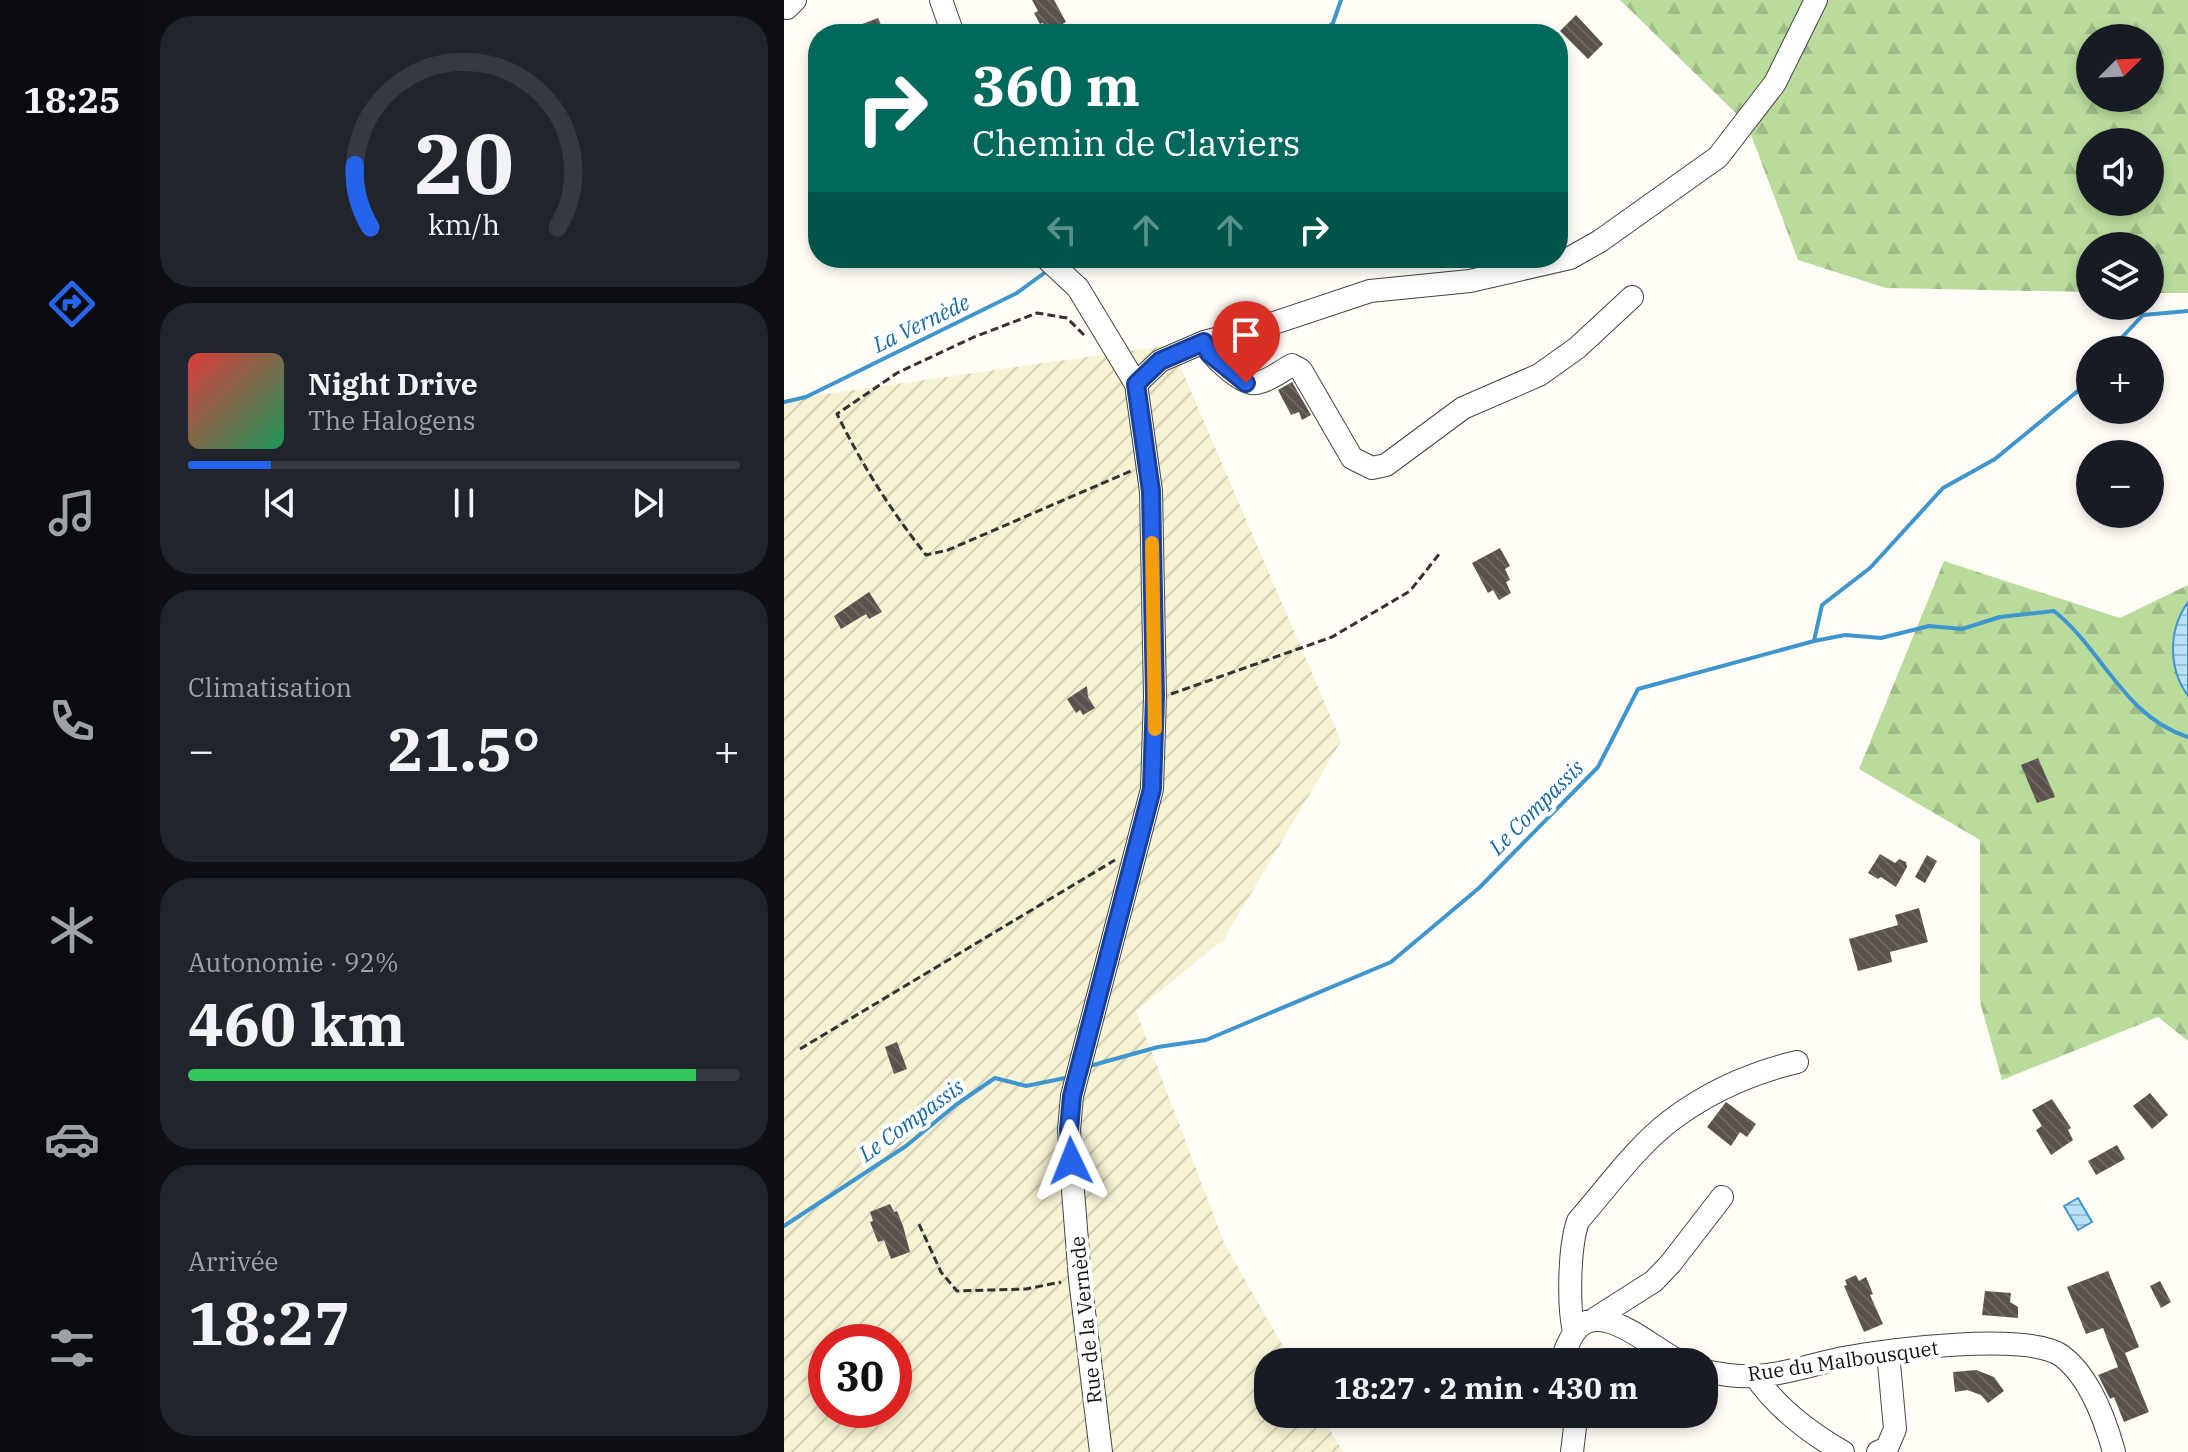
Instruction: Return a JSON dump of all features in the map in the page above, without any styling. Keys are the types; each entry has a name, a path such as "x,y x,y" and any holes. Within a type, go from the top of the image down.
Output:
{"street":[{"path":"941,0 949,24"},
{"path":"1568,258 1600,241 1718,157 1775,83 1816,0"},
{"path":"1057,268 1090,307 1136,384 1160,361 1204,342 1256,329 1370,291 1470,281 1527,268"},
{"path":"1204,342 1209,353 1246,383 1257,383 1292,365 1301,370 1352,458 1372,468 1386,465 1463,408 1539,375 1577,348 1632,297"},
{"name":"Rue de la Vernède","path":"1101,1452 1080,1279 1069,1130 1072,1096 1152,789 1155,696 1149,464 1136,384"},
{"path":"1574,1332 1570,1312 1572,1238 1578,1221 1668,1123 1709,1095 1762,1070 1797,1062"},
{"path":"1566,1348 1581,1325 1654,1281 1722,1197"},
{"path":"1596,1318 1612,1320 1658,1348"},
{"name":"Rue du Malbousquet","path":"1718,1374 1755,1376 1888,1352 1993,1343 2040,1346 2061,1355 2082,1378 2098,1407 2114,1452"},
{"path":"1878,1452 1887,1448 1895,1429 1888,1352"},
{"path":"1755,1376 1766,1393 1817,1437 1843,1452"},
{"path":"1572,1452 1575,1428"}],"path":[{"path":"1085,337 1067,318 1037,313 974,337 897,373 837,414 896,518 926,555 948,550 1149,464"},
{"path":"1155,696 1177,693 1332,637 1410,591 1440,553"},
{"path":"800,1049 1120,857 1134,856"},
{"path":"919,1224 941,1272 957,1291 1026,1289 1080,1279"}],"shaded area":[{"path":"1171,345 1341,741 1224,939 1136,1011 1225,1245 1284,1348 1254,1348 1254,1428 1329,1428 1343,1452 784,1452 784,400"}],"green space":[{"path":"1620,0 2188,0 2188,293 2164,293 2164,232 2076,232 2076,292 1886,288 1798,260 1747,124"},
{"path":"1944,561 2120,618 2188,585 2188,1041 2158,1017 2002,1080 1980,1002 1980,840 1859,769"}],"water":[{"path":"2188,602 2188,696 2177,673 2173,649 2177,625"},
{"path":"2078,1198 2092,1222 2078,1230 2064,1206"}],"building":[{"path":"1032,0 1054,0 1066,22 1040,24 1034,13 1038,11"},
{"path":"1576,15 1603,44 1588,59 1568,39 1567,24"},
{"path":"878,18 881,24 862,24"},
{"path":"1292,382 1311,415 1302,420 1299,412 1291,415 1278,390"},
{"path":"1500,548 1510,566 1505,569 1511,593 1499,600 1493,590 1488,593 1472,563"},
{"path":"869,592 882,612 869,619 866,614 841,629 834,616"},
{"path":"1087,686 1088,697 1095,708 1083,715 1080,710 1076,713 1067,699"},
{"path":"2038,758 2055,797 2037,803 2021,765"},
{"path":"1880,854 1895,863 1899,859 1906,862 1907,867 1896,887 1868,873"},
{"path":"1927,855 1937,861 1925,883 1915,877"},
{"path":"1919,908 1928,942 1890,952 1892,962 1858,971 1849,939 1898,925 1895,915"},
{"path":"897,1042 907,1069 894,1074 885,1047"},
{"path":"2150,1093 2168,1115 2152,1129 2133,1106"},
{"path":"2052,1099 2071,1128 2068,1130 2073,1140 2051,1155 2036,1130 2042,1126 2032,1110"},
{"path":"1726,1102 1756,1124 1747,1137 1740,1132 1731,1146 1707,1127"},
{"path":"2117,1145 2125,1159 2096,1175 2088,1161"},
{"path":"890,1204 894,1212 897,1211 910,1252 891,1259 884,1240 878,1242 870,1222 873,1221 870,1212"},
{"path":"2108,1271 2139,1347 2125,1353 2149,1412 2124,1422 2114,1397 2110,1399 2098,1375 2118,1367 2103,1328 2086,1334 2067,1287"},
{"path":"1856,1275 1859,1281 1866,1277 1883,1324 1864,1332 1844,1286 1847,1285 1845,1280"},
{"path":"2160,1281 2171,1302 2161,1308 2150,1286"},
{"path":"1985,1291 2011,1293 2010,1302 2018,1307 2018,1318 1982,1315"},
{"path":"1976,1370 1994,1377 2004,1391 1988,1403 1981,1395 1967,1390 1955,1392 1953,1372"}],"waterway":[{"name":"La Vernède","path":"1332,24 1341,0"},
{"name":"La Vernède","path":"784,402 806,397 1017,293 1047,271"},
{"name":"Le Compassis","path":"2123,336 2143,315 2188,311"},
{"name":"Le Compassis","path":"1814,641 1822,605 1870,568 1943,488 1995,459 2076,392"},
{"name":"Le Compassis","path":"1086,1067 1158,1047 1206,1040 1391,962 1479,888 1598,767 1638,689 1845,635 1881,638 1929,626 1962,629 2000,617 2054,611 2147,714 2188,737"},
{"name":"Le Compassis","path":"784,1226 906,1146 957,1104 995,1078 1026,1086 1065,1078"}],"slow traffic":[{"path":"1152,543 1155,729"}],"route":[{"path":"1071,1161 1069,1130 1072,1096 1152,789 1155,696 1151,491 1136,384 1160,361 1204,342 1209,353 1246,383"}]}
